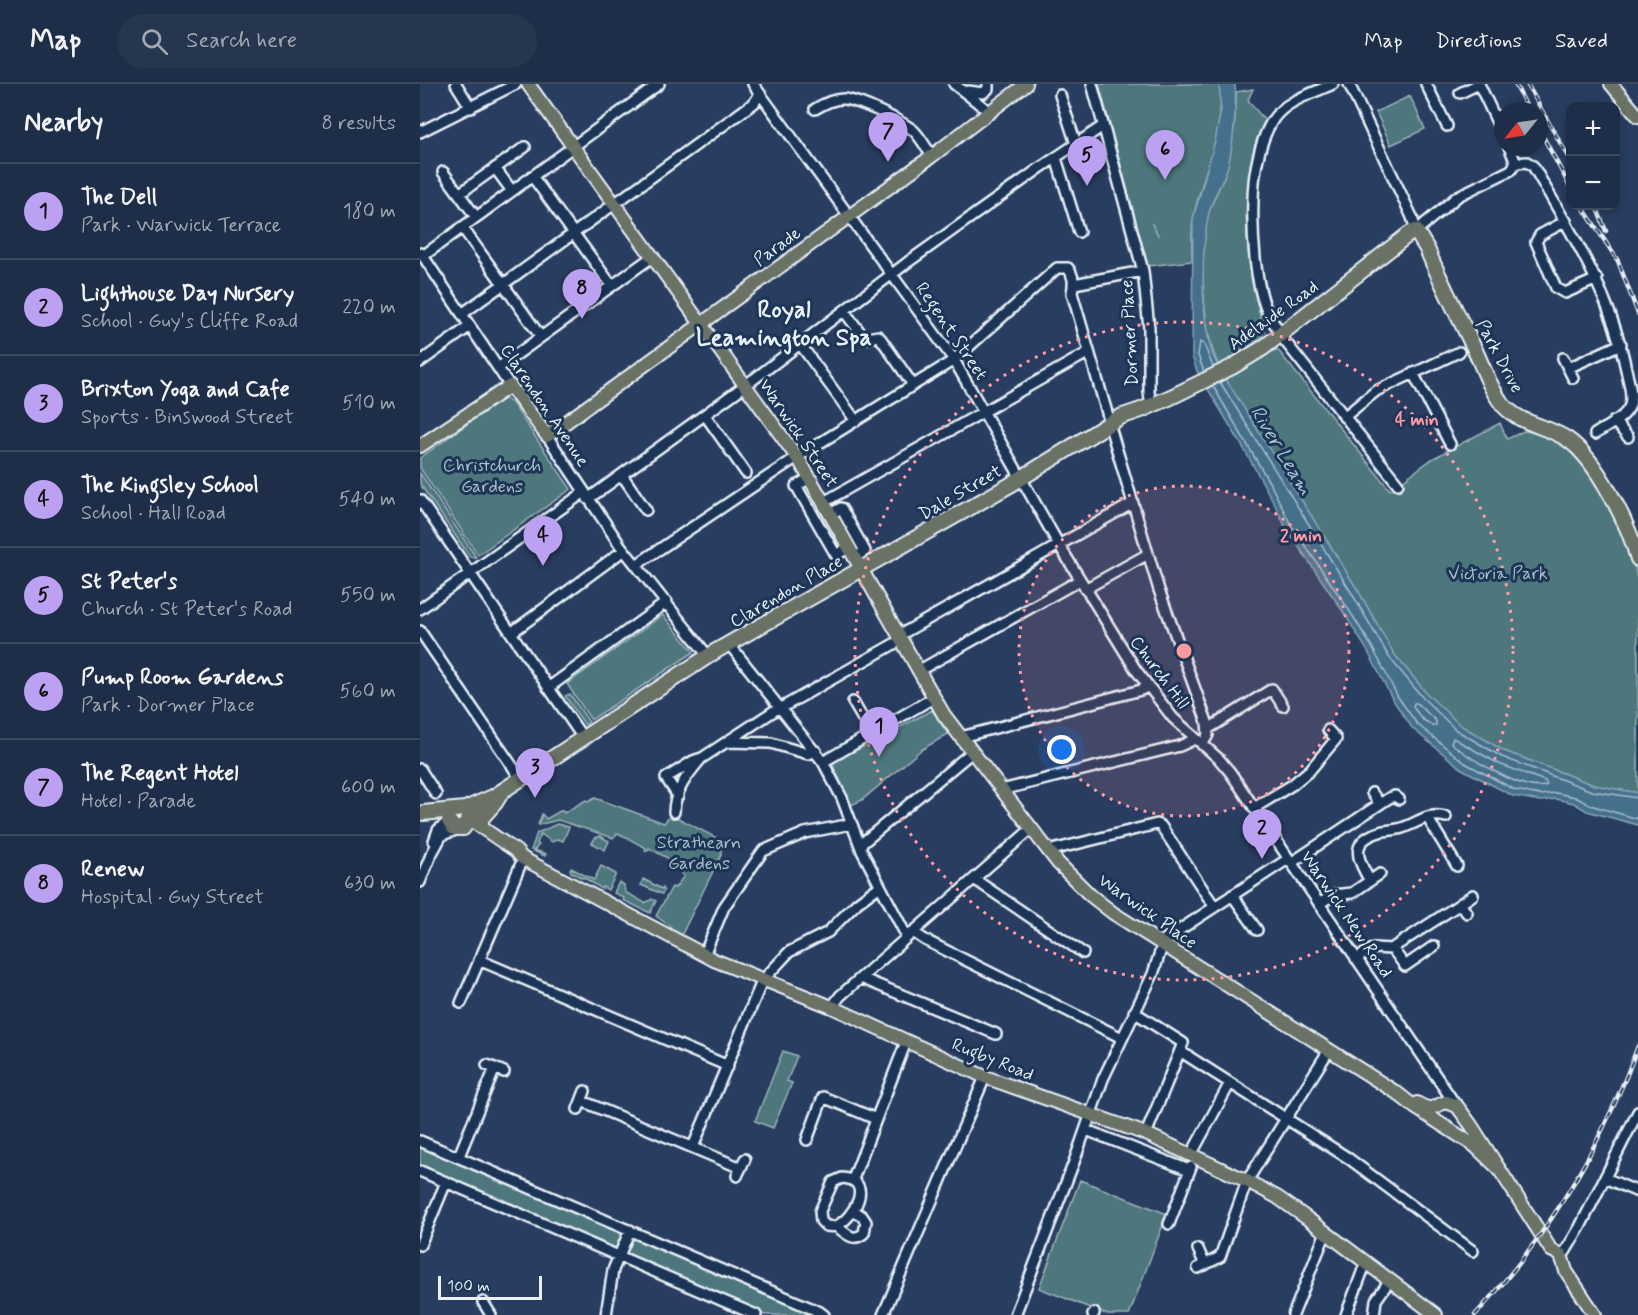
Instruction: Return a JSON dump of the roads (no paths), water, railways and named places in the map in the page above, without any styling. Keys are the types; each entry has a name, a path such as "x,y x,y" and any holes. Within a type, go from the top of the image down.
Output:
{"highway":[{"name":"Adelaide Road","path":"1110,427 1131,419 1146,408 1232,367 1263,348 1279,331 1408,234 1416,231"},
{"name":"Park Drive","path":"1416,231 1427,249 1498,398 1520,419 1565,438 1580,451 1600,478 1619,512 1631,536 1638,559"},
{"name":"Dale Street","path":"854,558 1022,477 1110,427"},
{"name":"Clarendon Place","path":"459,820 486,805 521,779 729,644 854,558"},
{"path":"425,814 459,820"}],"main road":[{"name":"Warwick Street","path":"528,84 797,458 933,698"},
{"path":"1611,84 1638,116"},
{"name":"Parade","path":"547,436 932,156 990,112 1018,87"},
{"path":"420,446 510,386"},
{"name":"Clarendon Avenue","path":"510,386 547,436"},
{"name":"Warwick Place","path":"933,698 1048,851 1066,872 1099,902 1442,1124 1479,1149 1499,1169"},
{"path":"482,827 482,819 496,803 499,794"},
{"name":"Rugby Road","path":"459,820 482,827 516,851 523,859"},
{"name":"Rugby Road","path":"459,820 512,857 523,859 704,955 832,1007 985,1077 1146,1134 1247,1181 1276,1197 1326,1232 1436,1315"},
{"name":"Warwick Place","path":"1397,1094 1427,1108 1449,1102 1457,1107"},
{"name":"Warwick New Road","path":"1439,1106 1436,1116 1442,1124"},
{"path":"1442,1124 1453,1125 1458,1120 1457,1107"},
{"name":"Warwick New Road","path":"1457,1107 1551,1250 1561,1255 1566,1270 1595,1315"}],"street":[{"path":"456,84 471,108"},
{"path":"420,132 516,84"},
{"path":"421,254 476,217 659,84"},
{"name":"Regent Street","path":"753,84 954,360 1099,612"},
{"path":"954,84 990,112"},
{"name":"Dormer Place","path":"1092,84 1143,271 1149,328 1149,392 1146,408"},
{"path":"1333,84 1287,105 1281,110 1266,133 1261,148 1254,193 1254,246 1266,313 1344,417 1398,484"},
{"path":"1349,84 1412,217 1416,231 1458,196 1511,170 1516,163 1527,162 1533,166 1597,279 1621,344 1631,400 1629,408 1595,434"},
{"path":"1426,84 1447,126"},
{"path":"1460,93 1479,84 1494,116"},
{"path":"963,90 978,94 987,87"},
{"path":"462,314 647,179 658,173 664,175 664,170 669,164 754,103 760,94"},
{"path":"1060,95 1076,144"},
{"path":"815,109 825,102 843,99 858,103 914,131 932,156"},
{"path":"420,609 586,496 600,491 893,274 1103,126"},
{"path":"459,193 525,147"},
{"path":"1513,156 1516,163"},
{"path":"1056,158 1079,232"},
{"path":"495,168 512,191"},
{"path":"443,172 476,217"},
{"path":"532,176 612,286"},
{"path":"1566,221 1540,235 1536,242 1556,288 1565,293 1597,279"},
{"path":"462,227 541,337"},
{"name":"Clarendon Avenue","path":"421,254 510,386"},
{"path":"498,368 652,257"},
{"path":"636,565 797,458 954,360 1054,269 1068,268 1074,284 1072,293 1110,427 1169,620 1208,729 1207,737 1198,742 1001,790"},
{"path":"1074,284 1143,271"},
{"path":"844,311 863,336 868,338 875,336 881,339 913,385"},
{"path":"420,362 470,326"},
{"path":"800,344 856,421"},
{"path":"1568,368 1621,344"},
{"path":"824,502 933,445 984,411 1089,351"},
{"path":"1344,417 1376,391 1459,352"},
{"path":"1563,358 1573,378"},
{"path":"1413,373 1450,444"},
{"path":"705,415 730,458 746,473"},
{"path":"1614,421 1628,437"},
{"name":"Clarendon Avenue","path":"547,436 624,550 708,656"},
{"path":"622,475 646,510"},
{"path":"810,478 796,486 836,555 854,558"},
{"path":"420,500 583,738"},
{"path":"678,796 666,778 702,758 781,707 1133,503"},
{"path":"511,633 624,550"},
{"path":"918,671 1082,584 1148,554"},
{"path":"548,688 667,602"},
{"name":"Church Hill","path":"1099,612 1148,687 1173,718 1198,742"},
{"path":"420,631 521,779"},
{"path":"729,644 823,762 842,798 860,845 880,886 910,934 1122,1038"},
{"path":"961,737 1148,687"},
{"path":"1208,729 1272,689 1283,706"},
{"path":"823,762 933,698"},
{"path":"853,702 872,733"},
{"path":"1254,808 1292,785 1310,769 1336,739 1328,730"},
{"path":"727,742 771,743 808,754 816,751"},
{"name":"Warwick New Road","path":"1198,742 1219,759 1230,772 1435,1078 1446,1089 1457,1107"},
{"path":"860,845 972,752"},
{"path":"674,812 683,783 702,758"},
{"path":"420,769 436,794"},
{"path":"1371,793 1380,804"},
{"path":"1015,1315 1086,1130 1103,1079 1156,967 1161,944 1169,935 1214,906 1380,804 1394,796 1399,798"},
{"path":"425,814 436,822 437,832 431,855"},
{"path":"1370,881 1358,862 1361,843 1374,834 1400,828 1435,815 1446,818"},
{"path":"1427,818 1457,866"},
{"path":"437,832 459,820"},
{"path":"420,882 442,835 459,820"},
{"path":"704,955 724,907 763,851 805,833 851,824"},
{"path":"1048,851 1157,824 1161,826 1214,906"},
{"path":"832,1007 837,999 1031,829"},
{"path":"461,1003 523,859"},
{"path":"1319,904 1333,895 1352,893 1380,874"},
{"path":"974,879 1065,948 1083,953"},
{"path":"693,1147 764,979 789,952 828,932 857,903 880,886"},
{"path":"1232,895 1257,930"},
{"path":"1356,959 1374,948 1386,950 1392,948 1473,895"},
{"path":"1460,904 1467,914"},
{"path":"1392,948 1405,966 1434,946"},
{"path":"479,960 728,1066"},
{"path":"861,978 996,1034"},
{"path":"1134,1012 1183,1043 1146,1134"},
{"path":"853,1179 906,1042"},
{"path":"1181,1048 1183,1053 1352,1161 1473,1251"},
{"path":"1198,1249 1202,1267 1220,1257 1247,1181 1329,1050"},
{"path":"459,1156 496,1068"},
{"path":"884,1315 985,1077"},
{"name":"Warwick New Road","path":"1435,1078 1441,1093 1439,1106"},
{"path":"1169,1224 1190,1170 1193,1156 1230,1083"},
{"path":"807,1140 823,1097 876,1119"},
{"path":"582,1100 741,1168"},
{"path":"1561,1255 1571,1243 1638,1112"},
{"path":"1086,1130 1190,1170"},
{"path":"420,1141 824,1315"},
{"path":"420,1171 756,1315"},
{"path":"836,1226 853,1210 860,1186 853,1179 842,1178 833,1182 820,1211 819,1218 823,1224 836,1226 851,1237 859,1237 864,1233 866,1222 853,1210"},
{"path":"1605,1178 1638,1192"},
{"path":"420,1245 446,1182"},
{"path":"606,1315 611,1277 630,1230"},
{"path":"1293,1315 1326,1232"},
{"path":"1346,1315 1366,1262"},
{"path":"1374,1315 1376,1300 1390,1280"},
{"path":"483,1302 491,1315"}],"water":[{"name":"River Leam","path":"1219,84 1235,84 1235,102 1230,158 1210,210 1204,249 1203,286 1208,339 1218,366 1357,589 1394,654 1427,694 1460,725 1504,751 1594,785 1638,793 1638,825 1587,811 1574,803 1556,799 1540,801 1513,796 1462,769 1413,729 1393,700 1367,650 1344,613 1286,528 1244,449 1197,371 1192,356 1193,219 1215,141 1221,110"}],"waterway":[{"path":"1152,224 1158,235"}],"railway":[{"path":"1515,84 1524,102"},
{"path":"1527,84 1568,156"},
{"path":"1548,146 1566,180"},
{"path":"1585,210 1618,261 1638,314"},
{"path":"1598,210 1606,231"},
{"path":"1475,1315 1526,1254 1570,1189 1607,1119 1638,1046"}],"place":[{"name":"The Regent Hotel","path":"888,162"},
{"name":"Pump Room Gardens","path":"1165,180"},
{"name":"St Peter's","path":"1087,186"},
{"name":"Renew","path":"582,319"},
{"name":"The Kingsley School","path":"543,566"},
{"name":"The Dell","path":"879,757"},
{"name":"Brixton Yoga and Cafe","path":"535,798"},
{"name":"Lighthouse Day Nursery","path":"1262,859"}],"district":[{"name":"Royal Leamington Spa","path":"784,323"}],"park label":[{"name":"Christchurch Gardens","path":"492,475"},
{"name":"Victoria Park","path":"1498,573"},
{"name":"Strathearn Gardens","path":"699,852"}]}
